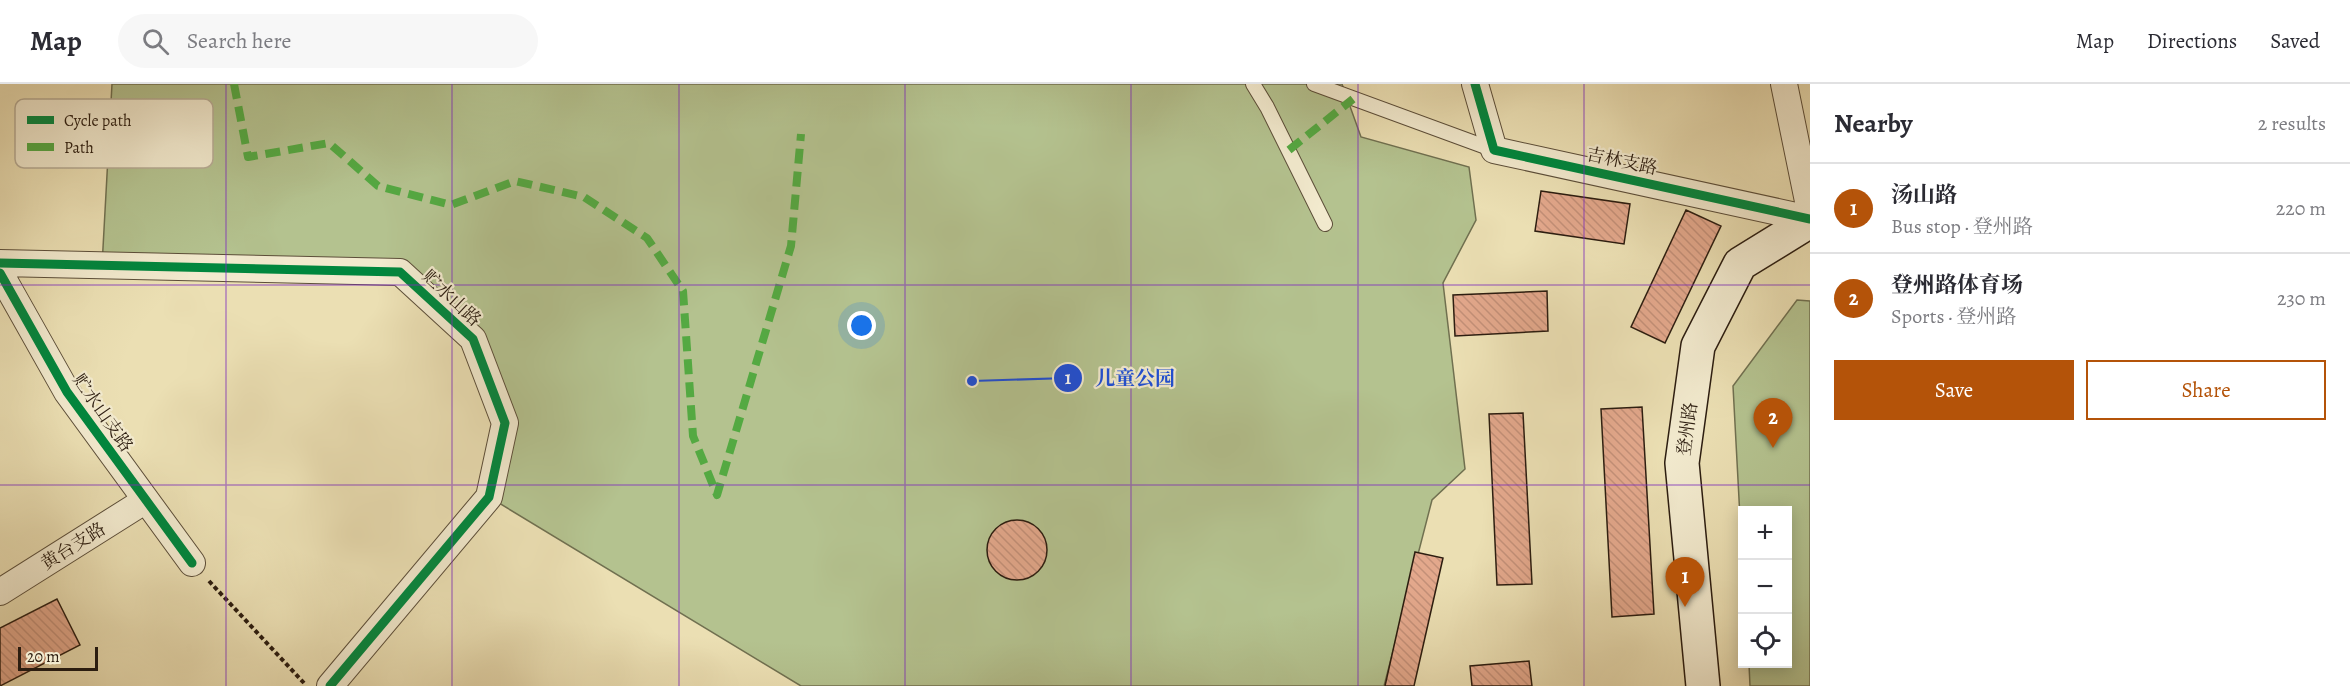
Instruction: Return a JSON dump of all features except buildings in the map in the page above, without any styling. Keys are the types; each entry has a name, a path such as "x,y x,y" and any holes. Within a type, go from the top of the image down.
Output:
{"main road":[{"name":"登州路","path":"1703,686 1682,463 1698,346 1740,264 1810,220"}],"street":[{"path":"1475,84 1494,150"},
{"path":"1784,84 1810,211"},
{"name":"吉林支路","path":"1494,150 1810,220"},
{"name":"贮水山路","path":"0,263 400,272 473,339 505,423 489,497 330,686"},
{"name":"贮水山支路","path":"0,273 67,392 192,563"},
{"name":"黄台支路","path":"0,592 146,500"}],"lane":[{"path":"1253,84 1325,224"},
{"path":"1314,84 1494,150"}],"path":[{"path":"192,563 308,686"}],"green space":[{"path":"112,84 1342,84 1361,137 1469,167 1476,220 1443,283 1465,469 1432,500 1384,686 801,686 489,497 505,423 473,339 400,272 102,266 107,168 213,168 213,99 111,99"},
{"path":"1797,300 1810,301 1810,686 1750,686 1749,668 1792,668 1792,506 1739,506 1733,386"}],"marked path":[{"path":"234,84 248,157 329,143 378,186 451,205 515,181 584,197 647,238 683,291 693,436 717,495 791,246 801,134"},
{"path":"1289,150 1353,99"}],"cycle path":[{"path":"1475,84 1494,150 1810,219"},
{"path":"0,263 400,272 473,339 505,423 489,497 330,686"},
{"path":"0,273 67,392 192,563"}],"place":[{"name":"儿童公园","path":"972,381"},
{"name":"登州路体育场","path":"1773,448"},
{"name":"汤山路","path":"1685,607"}]}
